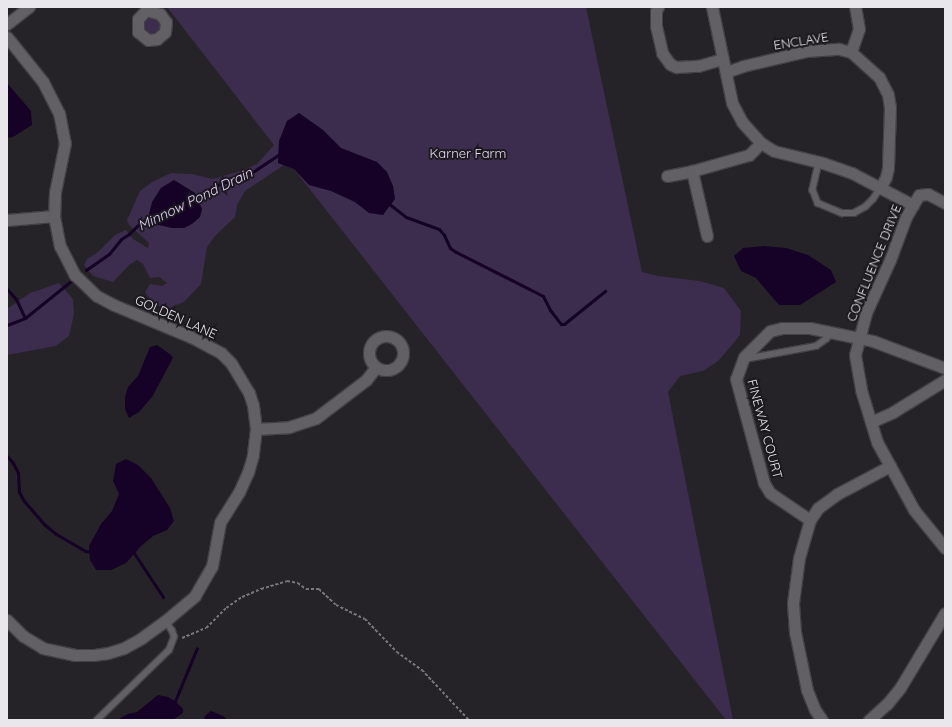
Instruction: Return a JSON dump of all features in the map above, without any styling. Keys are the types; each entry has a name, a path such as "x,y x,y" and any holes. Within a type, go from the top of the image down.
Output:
{"street":[{"path":"7,24 29,7"},
{"path":"658,7 656,11 656,26 662,53 670,64 676,67 698,66 723,59"},
{"name":"CONFLUENCE DRIVE","path":"712,7 732,103 742,122 761,143 774,151 852,173 913,205 906,217 890,260 866,313 855,355 856,368 877,442 914,510 945,548"},
{"path":"855,7 859,29 851,52 879,77 888,95 890,114 888,168 886,177 881,187"},
{"name":"GOLDEN LANE","path":"7,38 43,82 51,95 63,130 64,153 55,192 55,229 62,251 75,275 85,286 114,305 212,347 231,363 249,393 253,405 256,429 253,455 248,472 239,492 220,523 212,566 195,596 166,621 142,638 124,648 108,654 93,655 75,654 43,648 23,636 7,620"},
{"name":"ENCLAVE","path":"726,72 743,66 807,51 838,50 851,52"},
{"path":"667,176 692,171 749,154 761,143"},
{"path":"692,171 706,236"},
{"path":"913,205 919,195 928,194 945,203"},
{"path":"7,220 54,216"},
{"name":"FINEWAY COURT","path":"810,520 770,493 764,483 736,379 743,359 770,331 782,328 810,328 859,338 894,348 945,368"},
{"path":"256,429 289,427 316,418 366,380 376,367"},
{"path":"871,422 893,412 945,380"},
{"path":"822,720 815,710 804,675 795,632 793,603 799,558 810,520 818,508 837,494 890,466"},
{"path":"869,720 887,704 900,688 945,613"}],"lane":[{"path":"819,163 813,190 818,203 842,213 854,213 865,208 881,187"},
{"path":"743,359 816,346 826,339 832,332"},
{"path":"97,720 164,656 172,646 174,638 166,621"}],"path":[{"path":"174,638 181,638 206,628 226,608 242,597 287,581 298,583 306,588 319,589 336,606 365,619 397,652 422,670 469,720"}],"green space":[{"name":"Karner Farm","path":"167,7 586,7 642,272 658,276 700,281 724,288 741,311 740,335 718,361 703,371 680,376 668,392 733,720 726,720 279,150 278,163 284,165 245,191 237,205 235,217 215,236 207,247 201,284 184,302 170,308 160,307 151,301 145,292 150,284 162,286 167,283 159,277 150,278 143,264 137,260 129,265 113,282 93,276 84,265 87,259 97,253 115,235 126,230 133,239 148,248 149,243 129,225 127,220 140,191 152,182 171,173 192,174 212,179 241,171 257,164 274,145","holes":["174,181 195,193 184,228"]},
{"path":"152,16 158,19 161,25 158,31 152,34 146,31 143,25 146,19"},
{"path":"59,283 73,299 74,314 69,336 56,346 7,355 7,309 30,293"}],"water":[{"path":"7,83 31,111 32,125 13,137 7,138"},
{"path":"299,113 323,130 341,148 377,162 387,172 393,186 395,199 383,215 369,213 355,202 331,191 309,185 294,169 278,163 279,141 287,121"},
{"path":"174,180 195,193 202,209 200,217 192,224 184,228 172,228 154,224 149,214 152,202 161,188"},
{"path":"764,246 786,248 808,255 831,270 836,282 800,305 779,305 756,278 741,271 734,256 743,248"},
{"path":"157,345 173,358 152,397 139,412 129,418 125,409 125,397 128,387 138,376 150,347"},
{"path":"126,459 138,465 151,478 170,508 174,521 167,530 153,536 141,546 126,563 111,570 96,570 90,560 89,546 101,524 112,511 119,494 113,481 116,464"},
{"path":"158,695 168,697 175,701 183,709 183,713 173,720 117,720 128,714 137,712"},
{"path":"211,711 228,720 204,720 205,716"}],"waterway":[{"name":"Minnow Pond Drain","path":"194,197 221,183 242,179 281,153"},
{"name":"Minnow Pond Drain","path":"388,203 406,217 439,229 444,235 450,248 456,252 543,296 550,310 561,324 564,324 605,291"},
{"name":"Minnow Pond Drain","path":"86,270 109,254 121,239 129,234 141,222 155,216"},
{"name":"Minnow Pond Drain","path":"7,325 25,318 71,281"},
{"path":"7,289 16,299 25,318"},
{"path":"7,456 13,463 18,473 19,492 24,501 45,525 56,534 85,551 93,552"},
{"path":"130,553 134,553 163,597"},
{"path":"175,701 197,648"}]}
